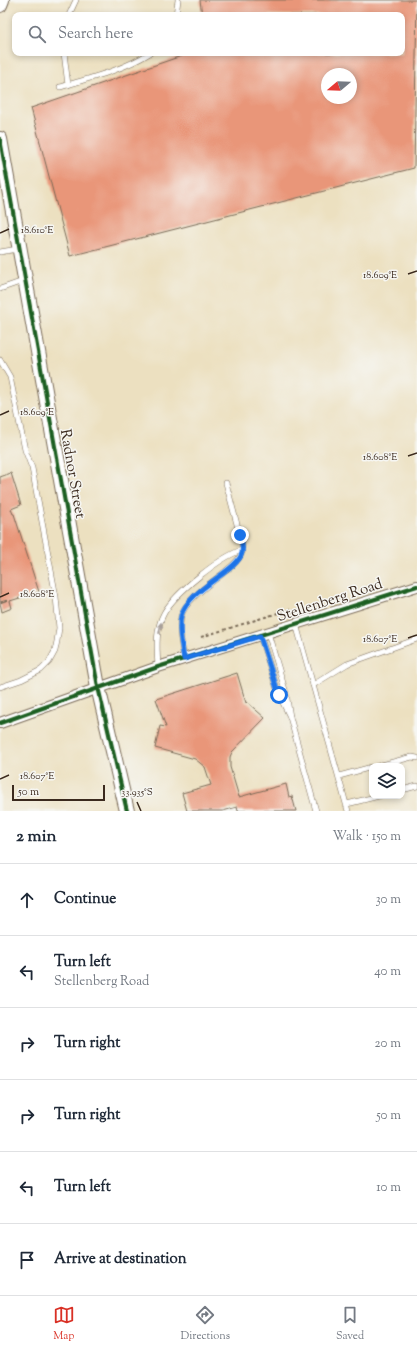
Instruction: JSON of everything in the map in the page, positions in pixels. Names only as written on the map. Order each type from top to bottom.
[{"type":"street","points":[[0,5],[2,0]]},
{"type":"street","name":"Radnor Street","points":[[0,139],[18,249],[98,687],[127,811]]},
{"type":"street","name":"Stellenberg Road","points":[[0,723],[158,667],[417,586]]},
{"type":"lane","points":[[70,12],[76,0]]},
{"type":"lane","points":[[176,12],[178,0]]},
{"type":"lane","points":[[64,56],[68,85]]},
{"type":"lane","points":[[60,87],[102,75],[145,56]]},
{"type":"lane","points":[[0,252],[18,249]]},
{"type":"lane","points":[[0,289],[24,280]]},
{"type":"lane","points":[[0,360],[10,377],[25,450],[32,468],[56,598],[59,628],[55,651],[49,662],[32,676],[0,687]]},
{"type":"lane","points":[[184,659],[180,622],[186,605],[194,596],[231,566],[240,556],[242,550],[242,543],[226,483]]},
{"type":"lane","points":[[158,667],[157,645],[160,625],[164,613],[177,597],[202,575],[225,558],[242,550]]},
{"type":"lane","points":[[296,624],[348,811]]},
{"type":"lane","points":[[264,634],[279,695],[290,717]]},
{"type":"lane","points":[[264,634],[286,693],[290,717],[316,811]]},
{"type":"lane","points":[[313,685],[347,664],[417,639]]},
{"type":"lane","points":[[389,763],[412,757],[417,758]]},
{"type":"lane","points":[[339,776],[369,768]]},
{"type":"lane","points":[[405,789],[417,786]]},
{"type":"lane","points":[[346,804],[369,798]]},
{"type":"building","points":[[200,0],[417,0],[414,168],[70,256],[31,108],[181,56],[405,56],[405,12],[202,12]]},
{"type":"building","points":[[11,473],[21,505],[11,509],[14,514],[39,592],[10,601],[12,608],[2,612],[0,603],[8,600],[0,602],[0,477]]},
{"type":"building","points":[[237,673],[246,703],[247,702],[265,718],[232,752],[230,757],[230,767],[239,797],[286,784],[289,797],[292,796],[296,811],[238,811],[237,807],[223,811],[187,811],[182,793],[211,785],[205,767],[195,759],[155,748],[160,726],[166,727],[156,699]]},
{"type":"cycle path","points":[[0,139],[98,687],[127,811]]},
{"type":"cycle path","points":[[0,723],[158,667],[417,586]]},
{"type":"route","points":[[240,535],[242,553],[240,556],[231,566],[194,596],[186,605],[180,622],[180,639],[184,659],[260,636],[279,695]]}]
